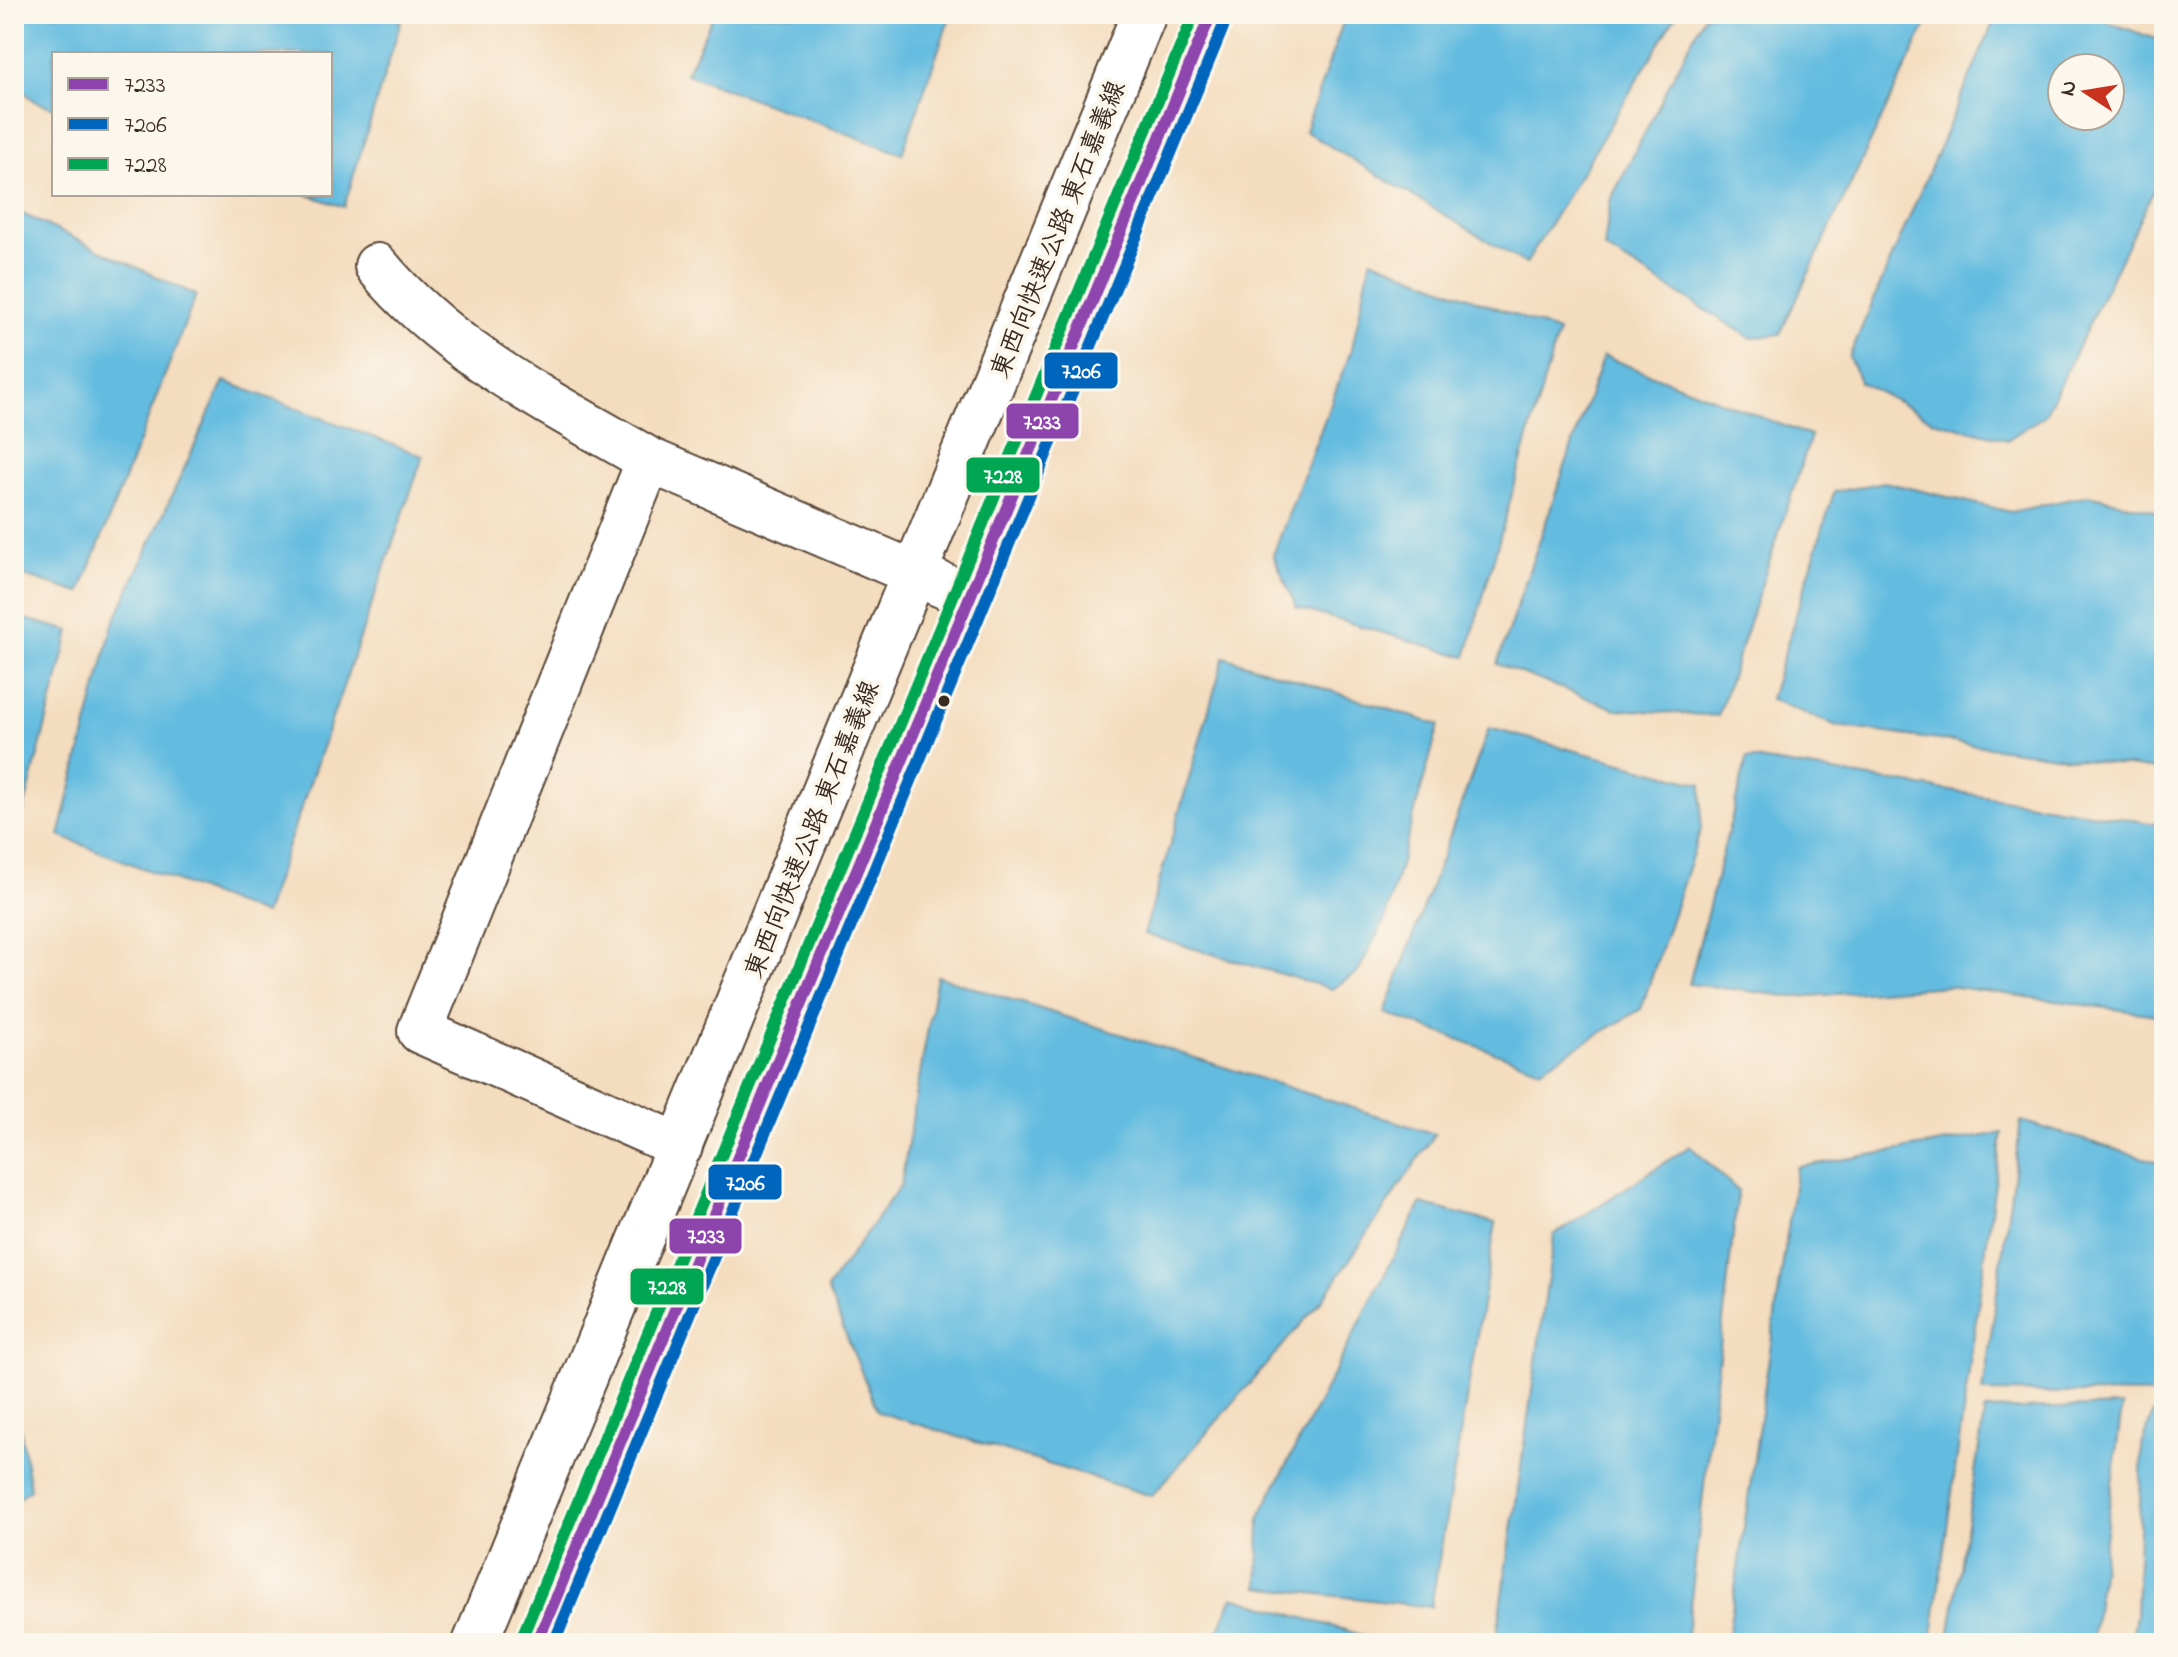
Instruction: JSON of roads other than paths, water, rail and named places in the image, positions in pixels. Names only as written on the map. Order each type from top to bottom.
[{"type":"main road","name":"東西向快速公路 東石嘉義線","points":[[475,1643],[1144,14]]},
{"type":"main road","points":[[537,1643],[1211,14]]},
{"type":"main road","points":[[377,266],[410,305],[483,363],[649,460],[970,597]]},
{"type":"main road","points":[[649,460],[420,1031],[680,1146]]},
{"type":"water","points":[[16,14],[384,14],[401,21],[344,207],[311,196],[332,196],[332,52],[52,52],[52,107],[34,101],[14,82]]},
{"type":"water","points":[[714,14],[951,14],[902,154],[686,74]]},
{"type":"water","points":[[1346,14],[1677,14],[1526,264],[1305,131]]},
{"type":"water","points":[[1705,14],[1931,14],[1780,334],[1751,338],[1604,248],[1610,201]]},
{"type":"water","points":[[1997,14],[2086,14],[2164,42],[2164,169],[2045,415],[2007,440],[1934,421],[1860,382],[1849,357]]},
{"type":"water","points":[[14,210],[196,295],[80,593],[14,573]]},
{"type":"water","points":[[1371,259],[1558,332],[1466,657],[1297,608],[1273,555],[1352,348]]},
{"type":"water","points":[[1603,356],[1811,436],[1718,716],[1616,709],[1497,664]]},
{"type":"water","points":[[224,381],[423,456],[264,915],[59,836],[112,627]]},
{"type":"water","points":[[1884,482],[2011,512],[2089,495],[2164,513],[2164,771],[1837,726],[1770,699],[1834,492]]},
{"type":"water","points":[[14,616],[70,631],[14,848]]},
{"type":"water","points":[[1224,657],[1439,725],[1385,919],[1358,972],[1332,989],[1144,934]]},
{"type":"water","points":[[1489,728],[1702,784],[1701,829],[1641,1009],[1540,1069],[1385,1013]]},
{"type":"water","points":[[1747,758],[2164,825],[2164,1016],[1948,986],[1795,997],[1689,984]]},
{"type":"water","points":[[937,976],[1435,1134],[1323,1299],[1152,1496],[878,1412],[827,1289],[901,1184]]},
{"type":"water","points":[[2021,1121],[2164,1164],[2164,1394],[1983,1392]]},
{"type":"water","points":[[2002,1133],[1931,1643],[1727,1643],[1797,1167]]},
{"type":"water","points":[[1690,1146],[1738,1191],[1686,1643],[1496,1643],[1554,1235]]},
{"type":"water","points":[[1421,1204],[1496,1223],[1431,1607],[1258,1587],[1260,1516]]},
{"type":"water","points":[[14,1387],[30,1489],[14,1503]]},
{"type":"water","points":[[2122,1406],[2092,1643],[1948,1643],[1985,1410]]},
{"type":"water","points":[[2153,1413],[2164,1413],[2164,1643],[2131,1643],[2136,1615],[2142,1446]]},
{"type":"water","points":[[1233,1597],[1389,1643],[1213,1643]]}]
